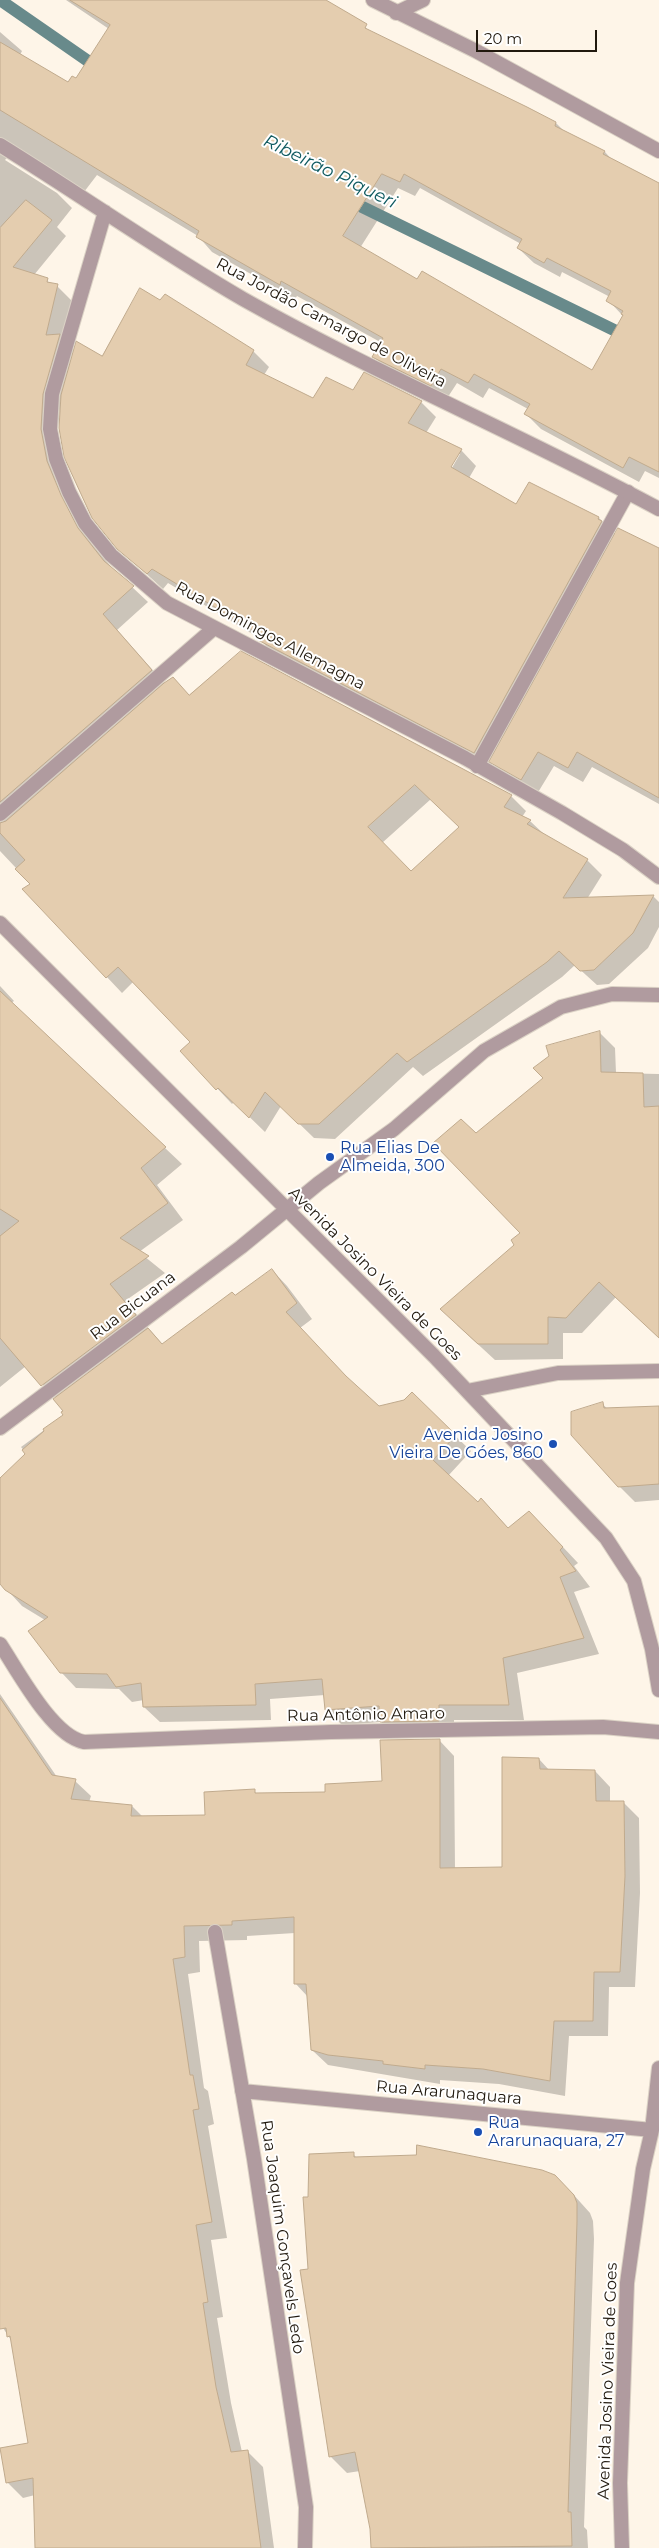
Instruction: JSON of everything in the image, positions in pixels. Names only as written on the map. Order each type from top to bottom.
[{"type":"street","points":[[373,0],[476,51],[659,151]]},
{"type":"street","points":[[396,13],[423,0]]},
{"type":"street","name":"Rua Jordão Camargo de Oliveira","points":[[0,144],[243,299],[417,391],[628,492],[659,509]]},
{"type":"street","name":"Rua Domingos Allemagna","points":[[105,212],[52,394],[50,429],[56,459],[84,523],[111,555],[167,603],[478,766],[600,836],[659,877]]},
{"type":"street","points":[[478,766],[628,492]]},
{"type":"street","points":[[0,814],[213,628]]},
{"type":"street","name":"Avenida Josino Vieira de Goes","points":[[0,923],[467,1391],[606,1538],[634,1581],[652,1649],[659,1690]]},
{"type":"street","name":"Rua Bicuana","points":[[0,1428],[241,1247],[286,1209],[394,1129],[484,1051],[561,1007],[612,994],[659,995]]},
{"type":"street","points":[[467,1391],[558,1373],[659,1371]]},
{"type":"street","name":"Rua Antônio Amaro","points":[[0,1644],[48,1715],[64,1733],[74,1740],[84,1742],[331,1732],[603,1727],[659,1732]]},
{"type":"street","name":"Rua Joaquim Gonçavels Ledo","points":[[215,1932],[242,2091],[306,2507],[306,2548]]},
{"type":"street","name":"Avenida Josino Vieira de Goes","points":[[622,2548],[620,2483],[627,2284],[643,2169],[652,2130],[659,2068]]},
{"type":"street","name":"Rua Ararunaquara","points":[[242,2091],[652,2130]]},
{"type":"building","points":[[70,0],[326,0],[367,24],[365,28],[556,122],[555,126],[605,151],[603,154],[659,183],[659,472],[629,457],[623,468],[524,414],[530,404],[474,374],[468,383],[441,369],[431,386],[372,357],[383,338],[281,281],[280,285],[196,237],[199,231],[0,110],[0,42],[68,82],[72,76],[76,78],[110,25]],"holes":[[[382,174],[400,182],[404,174],[522,239],[517,248],[544,263],[547,258],[611,291],[606,301],[623,311],[621,314],[623,315],[592,370],[422,271],[417,279],[343,236]]]},
{"type":"building","points":[[26,200],[52,220],[13,267],[48,278],[47,282],[58,284],[46,335],[60,334],[43,394],[41,429],[47,461],[61,495],[78,528],[104,561],[134,586],[103,614],[152,670],[0,802],[0,228]]},
{"type":"building","points":[[140,288],[160,300],[165,294],[254,350],[246,365],[313,398],[326,377],[353,390],[364,372],[422,401],[408,423],[462,449],[451,467],[516,504],[529,482],[599,517],[598,519],[602,521],[474,753],[256,639],[261,635],[152,569],[147,574],[117,549],[92,518],[64,457],[59,428],[61,395],[76,341],[102,356]]},
{"type":"building","points":[[618,528],[659,548],[659,798],[577,752],[568,768],[538,752],[521,780],[489,762]]},
{"type":"building","points":[[241,651],[512,795],[504,807],[531,820],[527,824],[588,859],[563,898],[654,895],[633,933],[594,970],[580,971],[559,951],[547,962],[407,1062],[397,1053],[319,1124],[298,1124],[265,1092],[249,1118],[218,1088],[216,1090],[180,1051],[190,1042],[118,967],[106,978],[22,889],[30,884],[15,869],[25,860],[0,833],[0,823],[6,821],[164,683],[173,677],[189,695]],"holes":[[[415,785],[459,827],[411,871],[368,827]]]},
{"type":"building","points":[[0,991],[166,1147],[141,1168],[168,1203],[120,1238],[149,1256],[110,1284],[136,1315],[41,1386],[0,1338],[0,1236],[19,1221],[0,1209]]},
{"type":"building","points":[[600,1031],[601,1072],[643,1073],[644,1107],[659,1106],[659,1338],[599,1282],[566,1318],[548,1317],[548,1344],[478,1344],[440,1309],[514,1245],[511,1240],[520,1233],[433,1143],[461,1119],[476,1133],[543,1078],[533,1068],[549,1056],[546,1046]]},
{"type":"building","points":[[272,1269],[297,1303],[286,1312],[346,1376],[379,1406],[404,1400],[412,1392],[456,1435],[433,1460],[478,1502],[481,1498],[508,1528],[529,1511],[563,1547],[560,1550],[576,1571],[560,1577],[584,1638],[503,1658],[509,1705],[439,1705],[439,1721],[380,1722],[379,1706],[325,1710],[322,1679],[255,1684],[256,1705],[143,1707],[141,1683],[116,1687],[107,1674],[60,1673],[28,1631],[48,1617],[5,1590],[0,1584],[0,1478],[25,1454],[22,1450],[44,1431],[43,1429],[63,1415],[61,1412],[63,1411],[53,1399],[148,1328],[162,1344],[232,1292],[235,1295]]},
{"type":"building","points":[[603,1402],[604,1408],[659,1406],[659,1484],[618,1487],[571,1435],[571,1412]]},
{"type":"building","points":[[0,1698],[52,1775],[76,1779],[71,1799],[132,1805],[131,1816],[205,1815],[204,1792],[255,1789],[255,1793],[325,1792],[325,1784],[382,1781],[380,1740],[440,1739],[440,1868],[502,1867],[502,1757],[539,1758],[540,1769],[595,1770],[596,1801],[624,1801],[625,1876],[620,1972],[594,1972],[593,2021],[554,2021],[550,2081],[483,2069],[425,2065],[425,2069],[383,2064],[383,2061],[328,2055],[311,2050],[306,1984],[294,1984],[294,1917],[232,1921],[232,1925],[184,1926],[185,1957],[173,1959],[190,2075],[193,2075],[199,2109],[193,2110],[212,2222],[196,2225],[208,2302],[203,2303],[216,2387],[231,2452],[248,2450],[261,2548],[35,2548],[33,2478],[6,2483],[0,2448],[28,2443],[10,2336],[7,2337],[6,2328],[0,2329]]},
{"type":"building","points":[[417,2145],[542,2170],[555,2175],[574,2195],[577,2203],[577,2222],[568,2512],[571,2512],[572,2546],[371,2548],[370,2529],[355,2452],[329,2457],[300,2270],[308,2269],[303,2197],[308,2197],[309,2154],[354,2152],[354,2157],[416,2155]]},
{"type":"waterway","name":"Ribeirão Piqueri","points":[[0,0],[101,70]]},
{"type":"waterway","name":"Ribeirão Piqueri","points":[[346,199],[659,352]]},
{"type":"place","name":"Rua Elias De Almeida, 300","points":[[330,1157]]},
{"type":"place","name":"Avenida Josino Vieira De Góes, 860","points":[[553,1444]]},
{"type":"place","name":"Rua Ararunaquara, 27","points":[[478,2132]]}]
